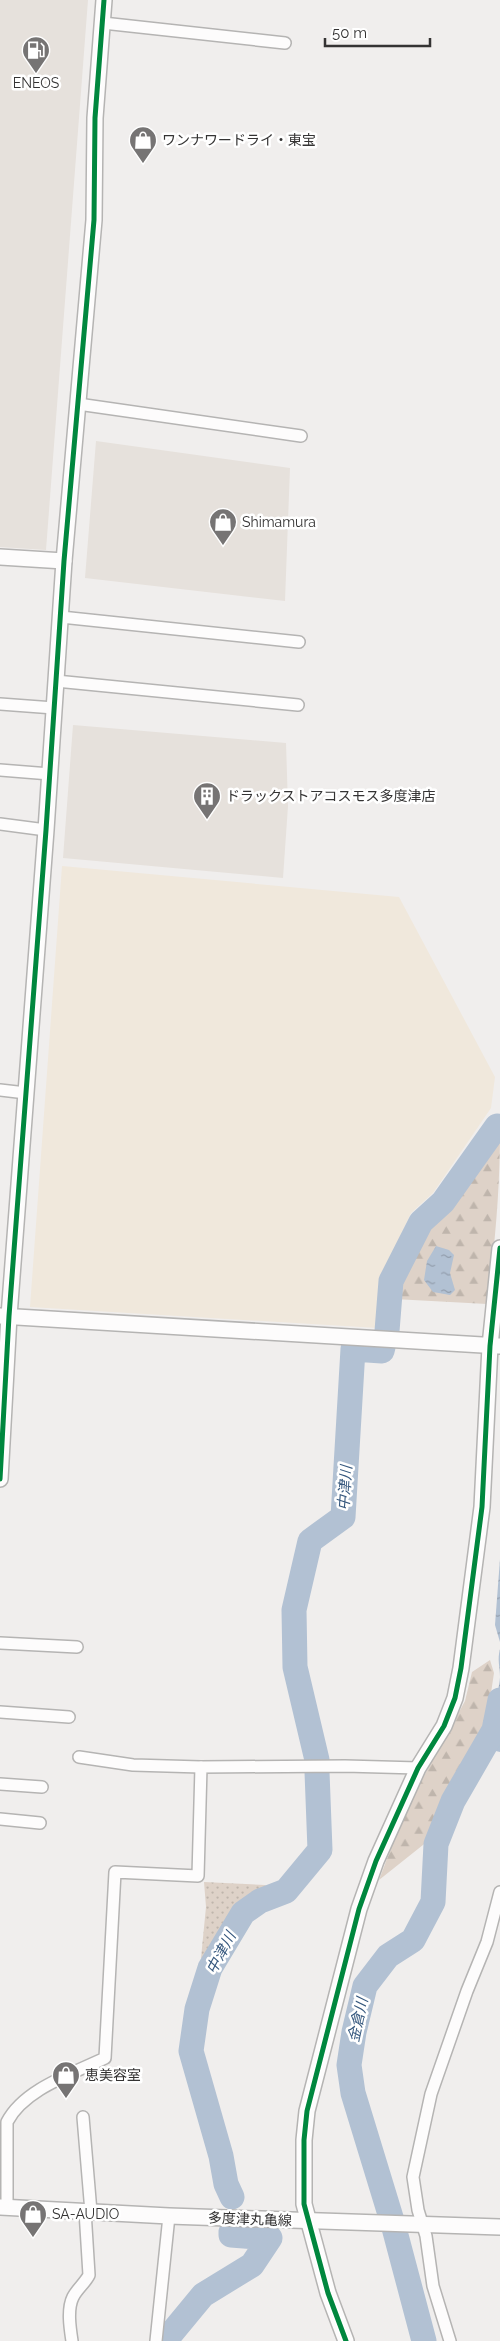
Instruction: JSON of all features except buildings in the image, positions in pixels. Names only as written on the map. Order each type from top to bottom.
[{"type":"street","points":[[0,1479],[4,1316],[26,1093],[64,561],[94,220],[95,126],[104,0]]},
{"type":"street","points":[[103,23],[285,43]]},
{"type":"street","points":[[78,404],[301,436]]},
{"type":"street","points":[[0,557],[64,561]]},
{"type":"street","points":[[61,616],[298,642]]},
{"type":"street","points":[[56,681],[298,705]]},
{"type":"street","points":[[0,704],[54,708]]},
{"type":"street","points":[[0,770],[50,774]]},
{"type":"street","points":[[0,824],[46,830]]},
{"type":"street","points":[[0,1090],[26,1093]]},
{"type":"street","points":[[346,2341],[328,2293],[304,2204],[304,2140],[314,2079],[359,1909],[376,1861],[418,1768],[444,1726],[455,1698],[461,1668],[482,1507],[497,1346],[500,1248]]},
{"type":"street","points":[[4,1316],[497,1346]]},
{"type":"street","points":[[0,1643],[77,1646]]},
{"type":"street","points":[[0,1712],[69,1717]]},
{"type":"street","points":[[79,1757],[133,1765],[418,1768]]},
{"type":"street","points":[[3,2207],[4,2121],[28,2096],[105,2058],[115,1872],[198,1876],[201,1767]]},
{"type":"street","points":[[0,1784],[42,1787]]},
{"type":"street","points":[[0,1819],[40,1823]]},
{"type":"street","points":[[450,2341],[433,2286],[423,2224],[418,2210],[412,2177],[432,2094],[467,1991],[487,1942],[500,1892]]},
{"type":"street","points":[[72,2341],[70,2321],[72,2298],[89,2275],[83,2117]]},
{"type":"street","name":"多度津丸亀線","points":[[3,2207],[169,2216],[500,2227]]},
{"type":"street","points":[[156,2341],[169,2216]]},
{"type":"shaded area","points":[[0,0],[88,0],[46,550],[0,547]]},
{"type":"shaded area","points":[[96,441],[290,468],[285,601],[85,578]]},
{"type":"shaded area","points":[[73,725],[286,743],[288,806],[283,878],[63,858]]},
{"type":"shaded area","points":[[62,866],[399,897],[495,1077],[491,1108],[433,1193],[411,1213],[380,1279],[378,1328],[30,1307]]},
{"type":"green space","points":[[500,1130],[496,1217],[487,1304],[394,1299],[400,1276],[414,1243],[431,1220],[446,1205],[496,1132]]},
{"type":"green space","points":[[490,1660],[494,1673],[486,1726],[428,1841],[379,1880],[396,1835],[419,1785],[465,1701],[472,1672]]},
{"type":"green space","points":[[204,1882],[265,1885],[275,1891],[255,1899],[239,1913],[208,1963],[201,1958],[206,1907]]},
{"type":"water","points":[[436,1246],[449,1250],[454,1255],[450,1273],[455,1290],[450,1295],[433,1292],[424,1280],[427,1261]]},
{"type":"water","points":[[500,1559],[500,1642],[495,1625]]},
{"type":"water","points":[[500,1649],[500,1677],[499,1653]]},
{"type":"water","points":[[500,1677],[500,1752],[479,1747],[495,1702]]},
{"type":"waterway","name":"中津川","points":[[387,1331],[391,1281],[421,1222],[443,1202],[497,1126]]},
{"type":"waterway","name":"中津川","points":[[317,1760],[295,1667],[294,1610],[310,1541],[343,1517],[353,1349],[382,1351],[383,1347]]},
{"type":"waterway","name":"金倉川","points":[[424,2341],[393,2224],[353,2093],[349,2065],[354,2032],[365,1986],[388,1956],[413,1940],[433,1902],[436,1844],[453,1801],[494,1730],[500,1700]]},
{"type":"waterway","name":"中津川","points":[[232,2197],[226,2184],[221,2156],[191,2051],[197,2009],[210,1968],[243,1913],[260,1901],[286,1891],[320,1850],[317,1772]]},
{"type":"waterway","name":"中津川","points":[[165,2341],[203,2295],[252,2265],[270,2238],[231,2235],[231,2232]]},
{"type":"cycle path","points":[[0,1479],[9,1316],[46,830],[64,561],[94,220],[95,118],[104,0]]},
{"type":"cycle path","points":[[346,2341],[328,2293],[304,2204],[304,2140],[307,2111],[359,1909],[376,1861],[418,1768],[444,1726],[455,1698],[461,1668],[482,1507],[490,1346],[500,1248]]},
{"type":"place","name":"ENEOS","points":[[36,74]]},
{"type":"place","name":"ワンナワードライ・東宝","points":[[143,164]]},
{"type":"place","name":"Shimamura","points":[[223,546]]},
{"type":"place","name":"ドラックストアコスモス多度津店","points":[[207,820]]},
{"type":"place","name":"恵美容室","points":[[66,2099]]},
{"type":"place","name":"SA-AUDIO","points":[[33,2238]]}]
